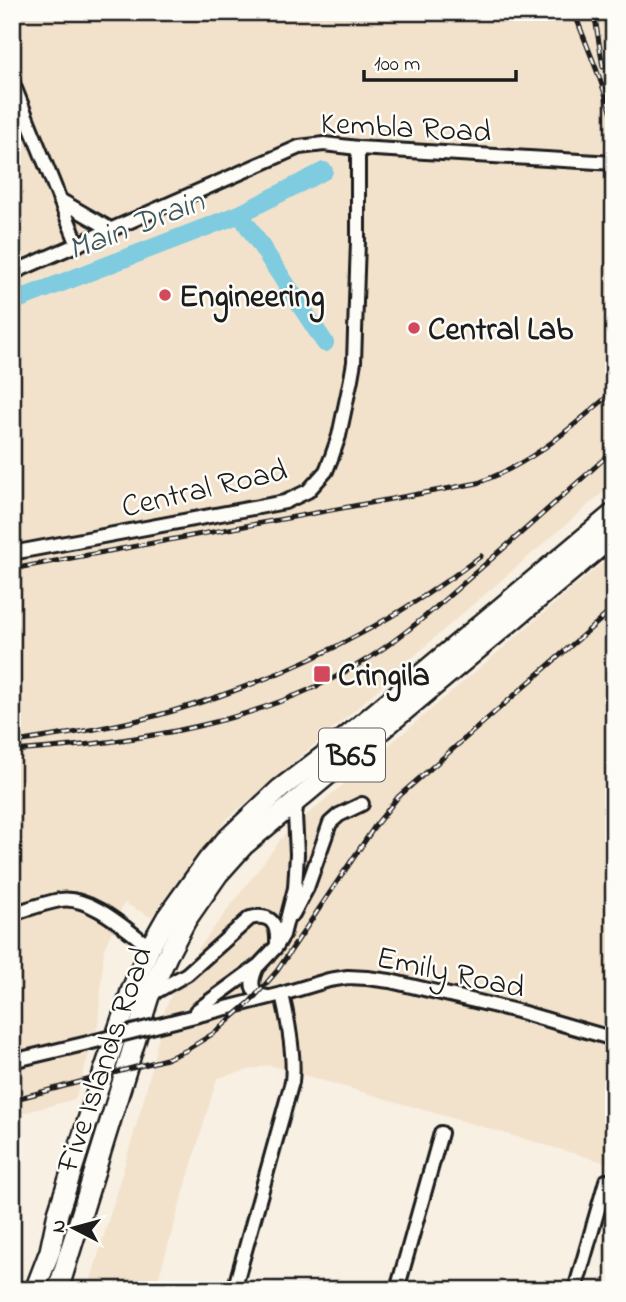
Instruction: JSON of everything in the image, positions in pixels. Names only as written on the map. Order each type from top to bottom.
[{"type":"main road","name":"Five Islands Road","points":[[36,1290],[97,1089],[132,989],[150,947],[190,883],[234,832],[280,789],[326,754],[614,513]]},
{"type":"main road","name":"Five Islands Road","points":[[58,1290],[149,996],[186,920],[212,882],[244,845],[614,535]]},
{"type":"main road","name":"B65","points":[[27,1290],[58,1213]]},
{"type":"street","points":[[12,81],[78,245]]},
{"type":"street","name":"Kembla Road","points":[[12,274],[299,147],[324,144],[614,163]]},
{"type":"street","name":"Central Road","points":[[12,553],[285,502],[308,491],[317,482],[326,471],[332,456],[344,416],[354,362],[358,148]]},
{"type":"street","points":[[60,200],[112,230]]},
{"type":"street","points":[[284,935],[295,888],[295,815],[298,799]]},
{"type":"street","points":[[236,1006],[244,984],[284,935],[307,888],[332,820],[362,804]]},
{"type":"street","points":[[290,903],[314,869]]},
{"type":"street","points":[[12,914],[62,899],[76,900],[94,906],[150,947]]},
{"type":"street","points":[[149,996],[187,974],[250,918],[262,916],[272,922],[277,932],[276,947]]},
{"type":"street","points":[[257,967],[252,981],[253,989],[258,995],[268,998]]},
{"type":"street","points":[[187,1017],[257,967]]},
{"type":"street","name":"Emily Road","points":[[12,1062],[339,978],[380,979],[516,1011],[614,1039]]},
{"type":"street","points":[[233,1290],[292,1082],[288,1023],[282,994]]},
{"type":"street","points":[[397,1290],[441,1133]]},
{"type":"street","points":[[575,1290],[606,1181]]},
{"type":"shaded area","points":[[12,12],[614,12],[614,483],[228,818],[151,917],[124,903],[104,949],[98,1025],[75,1099],[12,1116]]},
{"type":"shaded area","points":[[614,553],[614,1165],[269,1065],[217,1078],[155,1290],[88,1290],[145,1095],[165,1009],[183,969],[287,831]]},
{"type":"waterway","name":"Main Drain","points":[[12,302],[240,214],[324,171]]},
{"type":"waterway","name":"Main Drain","points":[[240,214],[325,343]]},
{"type":"railway","points":[[574,12],[614,119]]},
{"type":"railway","points":[[594,12],[603,67]]},
{"type":"railway","points":[[12,569],[478,483],[534,455],[614,391]]},
{"type":"railway","points":[[12,751],[105,742],[198,726],[244,714],[331,679],[386,647],[438,606],[614,450]]},
{"type":"railway","points":[[16,742],[154,716],[255,683],[372,627],[410,605],[481,556]]},
{"type":"railway","points":[[12,1100],[166,1059],[214,1033],[250,1002],[277,971],[375,826],[398,797],[614,608]]},
{"type":"place","name":"Engineering","points":[[165,295]]},
{"type":"place","name":"Central Lab","points":[[414,328]]},
{"type":"place","name":"Cringila","points":[[322,674]]}]
